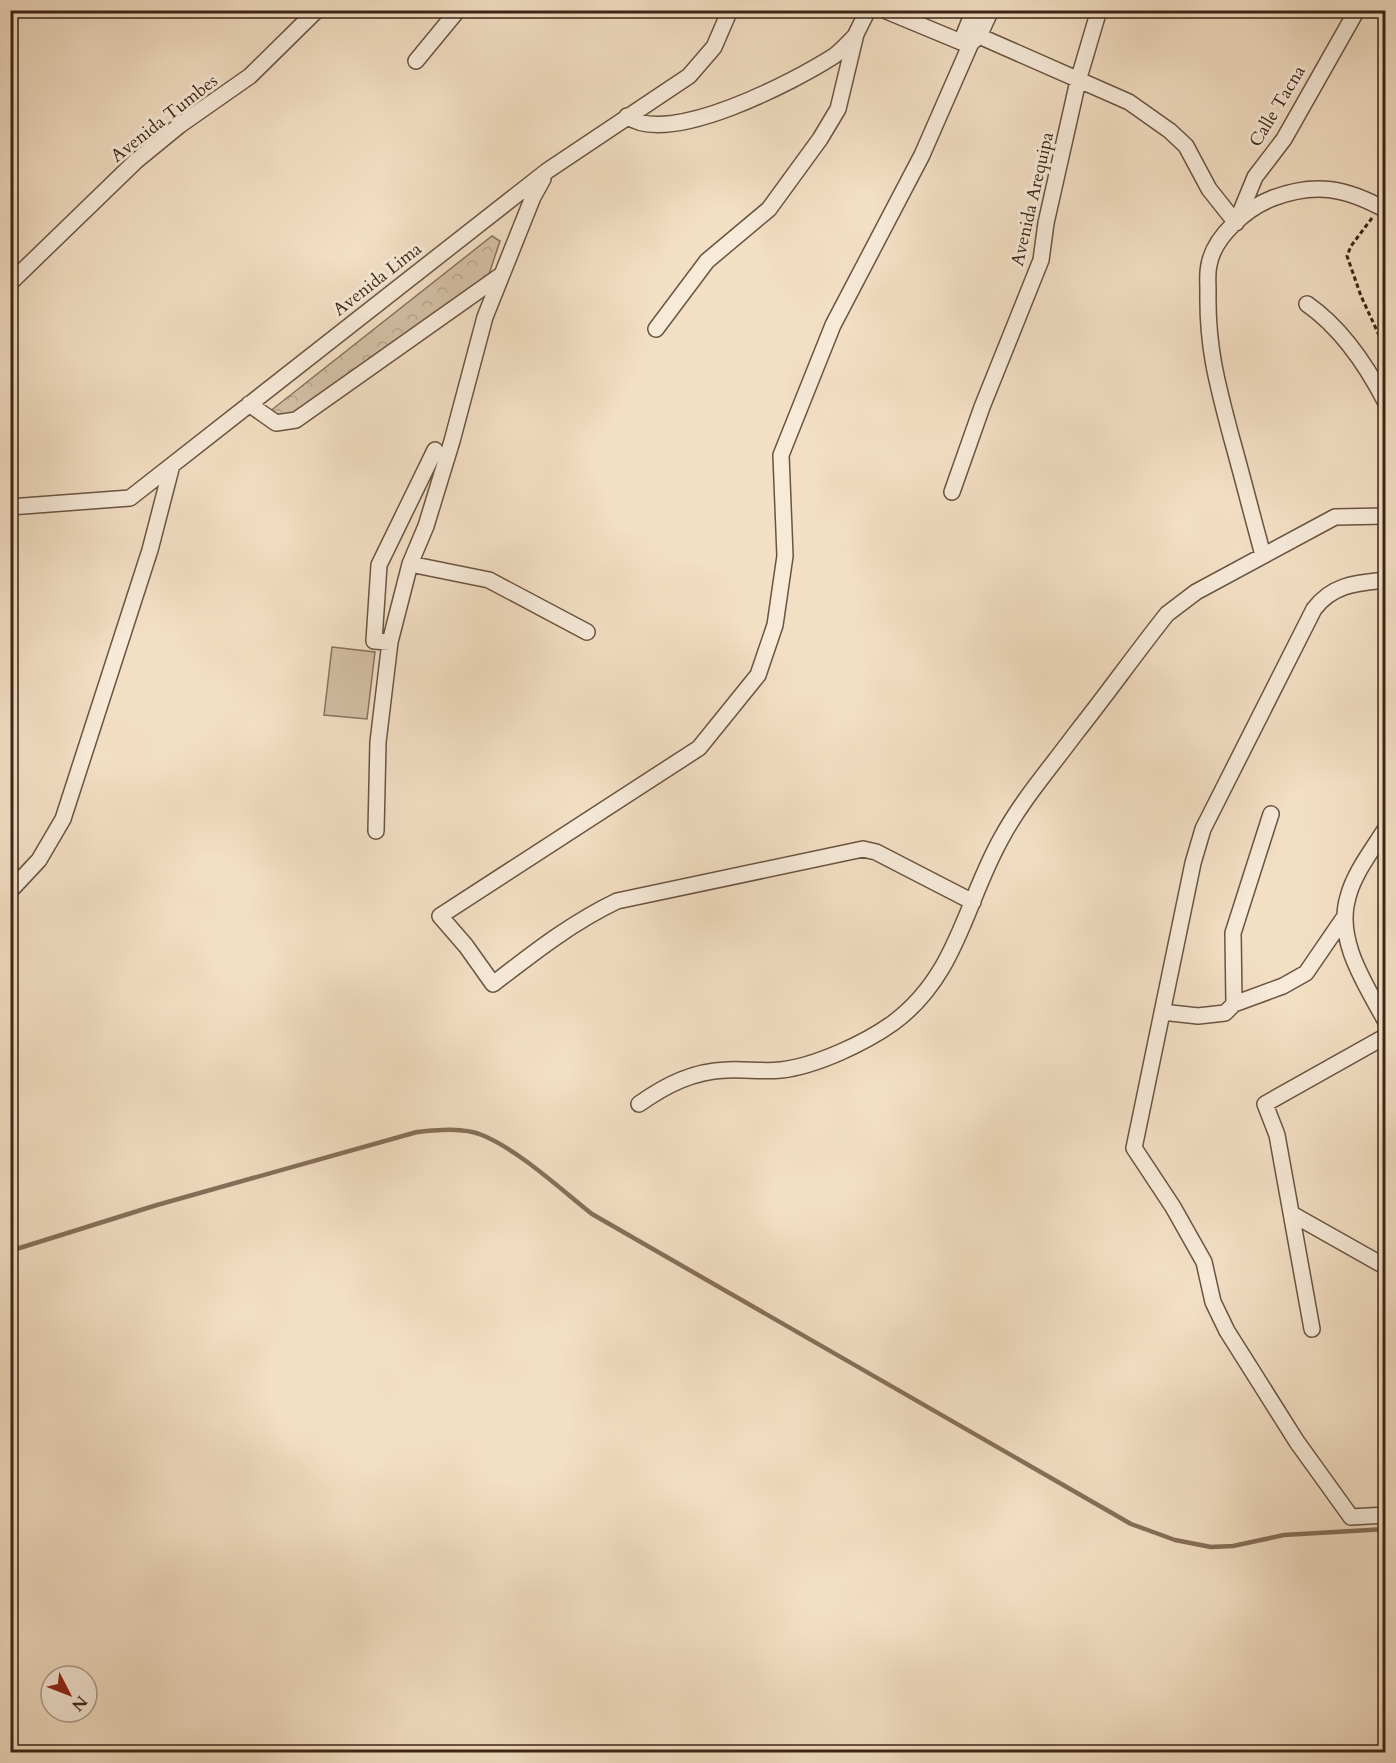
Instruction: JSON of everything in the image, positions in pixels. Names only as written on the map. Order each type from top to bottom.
[{"type":"street","name":"Avenida Tumbes","points":[[10,283],[136,161],[180,125],[250,76],[316,10]]},
{"type":"street","points":[[416,61],[458,10]]},
{"type":"street","name":"Avenida Lima","points":[[10,507],[130,498],[548,171],[689,76],[714,47],[730,10]]},
{"type":"street","points":[[656,329],[708,261],[769,208],[820,139],[838,109],[856,34],[868,10]]},
{"type":"street","points":[[884,10],[970,40],[1129,102],[1170,131],[1186,146],[1209,189],[1236,223]]},
{"type":"street","points":[[970,40],[974,10]]},
{"type":"street","points":[[973,902],[876,852],[863,849],[617,901],[593,912],[552,938],[492,984],[466,946],[440,916],[699,748],[758,675],[775,625],[785,556],[781,455],[833,325],[922,155],[970,40],[991,10]]},
{"type":"street","name":"Avenida Arequipa","points":[[952,492],[982,407],[1041,261],[1078,81],[1099,10]]},
{"type":"street","name":"Calle Tacna","points":[[1236,223],[1255,177],[1284,139],[1357,10]]},
{"type":"street","points":[[627,116],[637,124],[672,123],[707,118],[743,103],[836,55],[856,34]]},
{"type":"street","points":[[376,831],[378,742],[390,642],[410,564],[426,526],[485,317],[533,197],[548,171]]},
{"type":"street","points":[[1263,555],[1210,357],[1207,317],[1209,264],[1220,240],[1258,204],[1309,188],[1330,188],[1364,199],[1383,209]]},
{"type":"street","points":[[249,404],[276,423],[296,420],[501,275]]},
{"type":"street","points":[[1307,304],[1324,316],[1374,380],[1386,403]]},
{"type":"street","points":[[390,642],[374,641],[379,566],[435,450]]},
{"type":"street","points":[[10,891],[39,860],[63,819],[150,550],[172,465]]},
{"type":"street","points":[[639,1104],[667,1084],[693,1076],[726,1070],[783,1070],[843,1051],[867,1040],[899,1018],[930,988],[953,952],[1001,838],[1016,814],[1161,622],[1196,592],[1335,517],[1386,516]]},
{"type":"street","points":[[410,564],[489,580],[587,632]]},
{"type":"street","points":[[1386,580],[1354,583],[1335,590],[1320,602],[1310,617],[1203,829],[1193,863],[1134,1148],[1173,1207],[1204,1262],[1213,1302],[1227,1331],[1297,1442],[1351,1517],[1386,1515]]},
{"type":"street","points":[[1234,1004],[1233,933],[1270,814]]},
{"type":"street","points":[[1162,1012],[1198,1016],[1225,1013],[1234,1004],[1282,986],[1306,973],[1343,919],[1348,895],[1386,828]]},
{"type":"street","points":[[1343,919],[1358,970],[1386,1022]]},
{"type":"street","points":[[1312,1329],[1277,1135],[1265,1104],[1386,1035]]},
{"type":"street","points":[[1292,1214],[1386,1267]]},
{"type":"path","points":[[1374,380],[1383,369],[1384,346],[1361,296],[1347,256],[1350,246],[1383,209]]},
{"type":"green space","points":[[492,236],[500,241],[488,277],[297,415],[274,418],[269,412]]},
{"type":"green space","points":[[332,647],[375,652],[367,719],[324,715]]},
{"type":"waterway","points":[[10,1251],[157,1205],[417,1132],[450,1130],[474,1132],[511,1150],[592,1214],[1131,1524],[1175,1540],[1211,1547],[1233,1546],[1284,1535],[1386,1529]]}]
